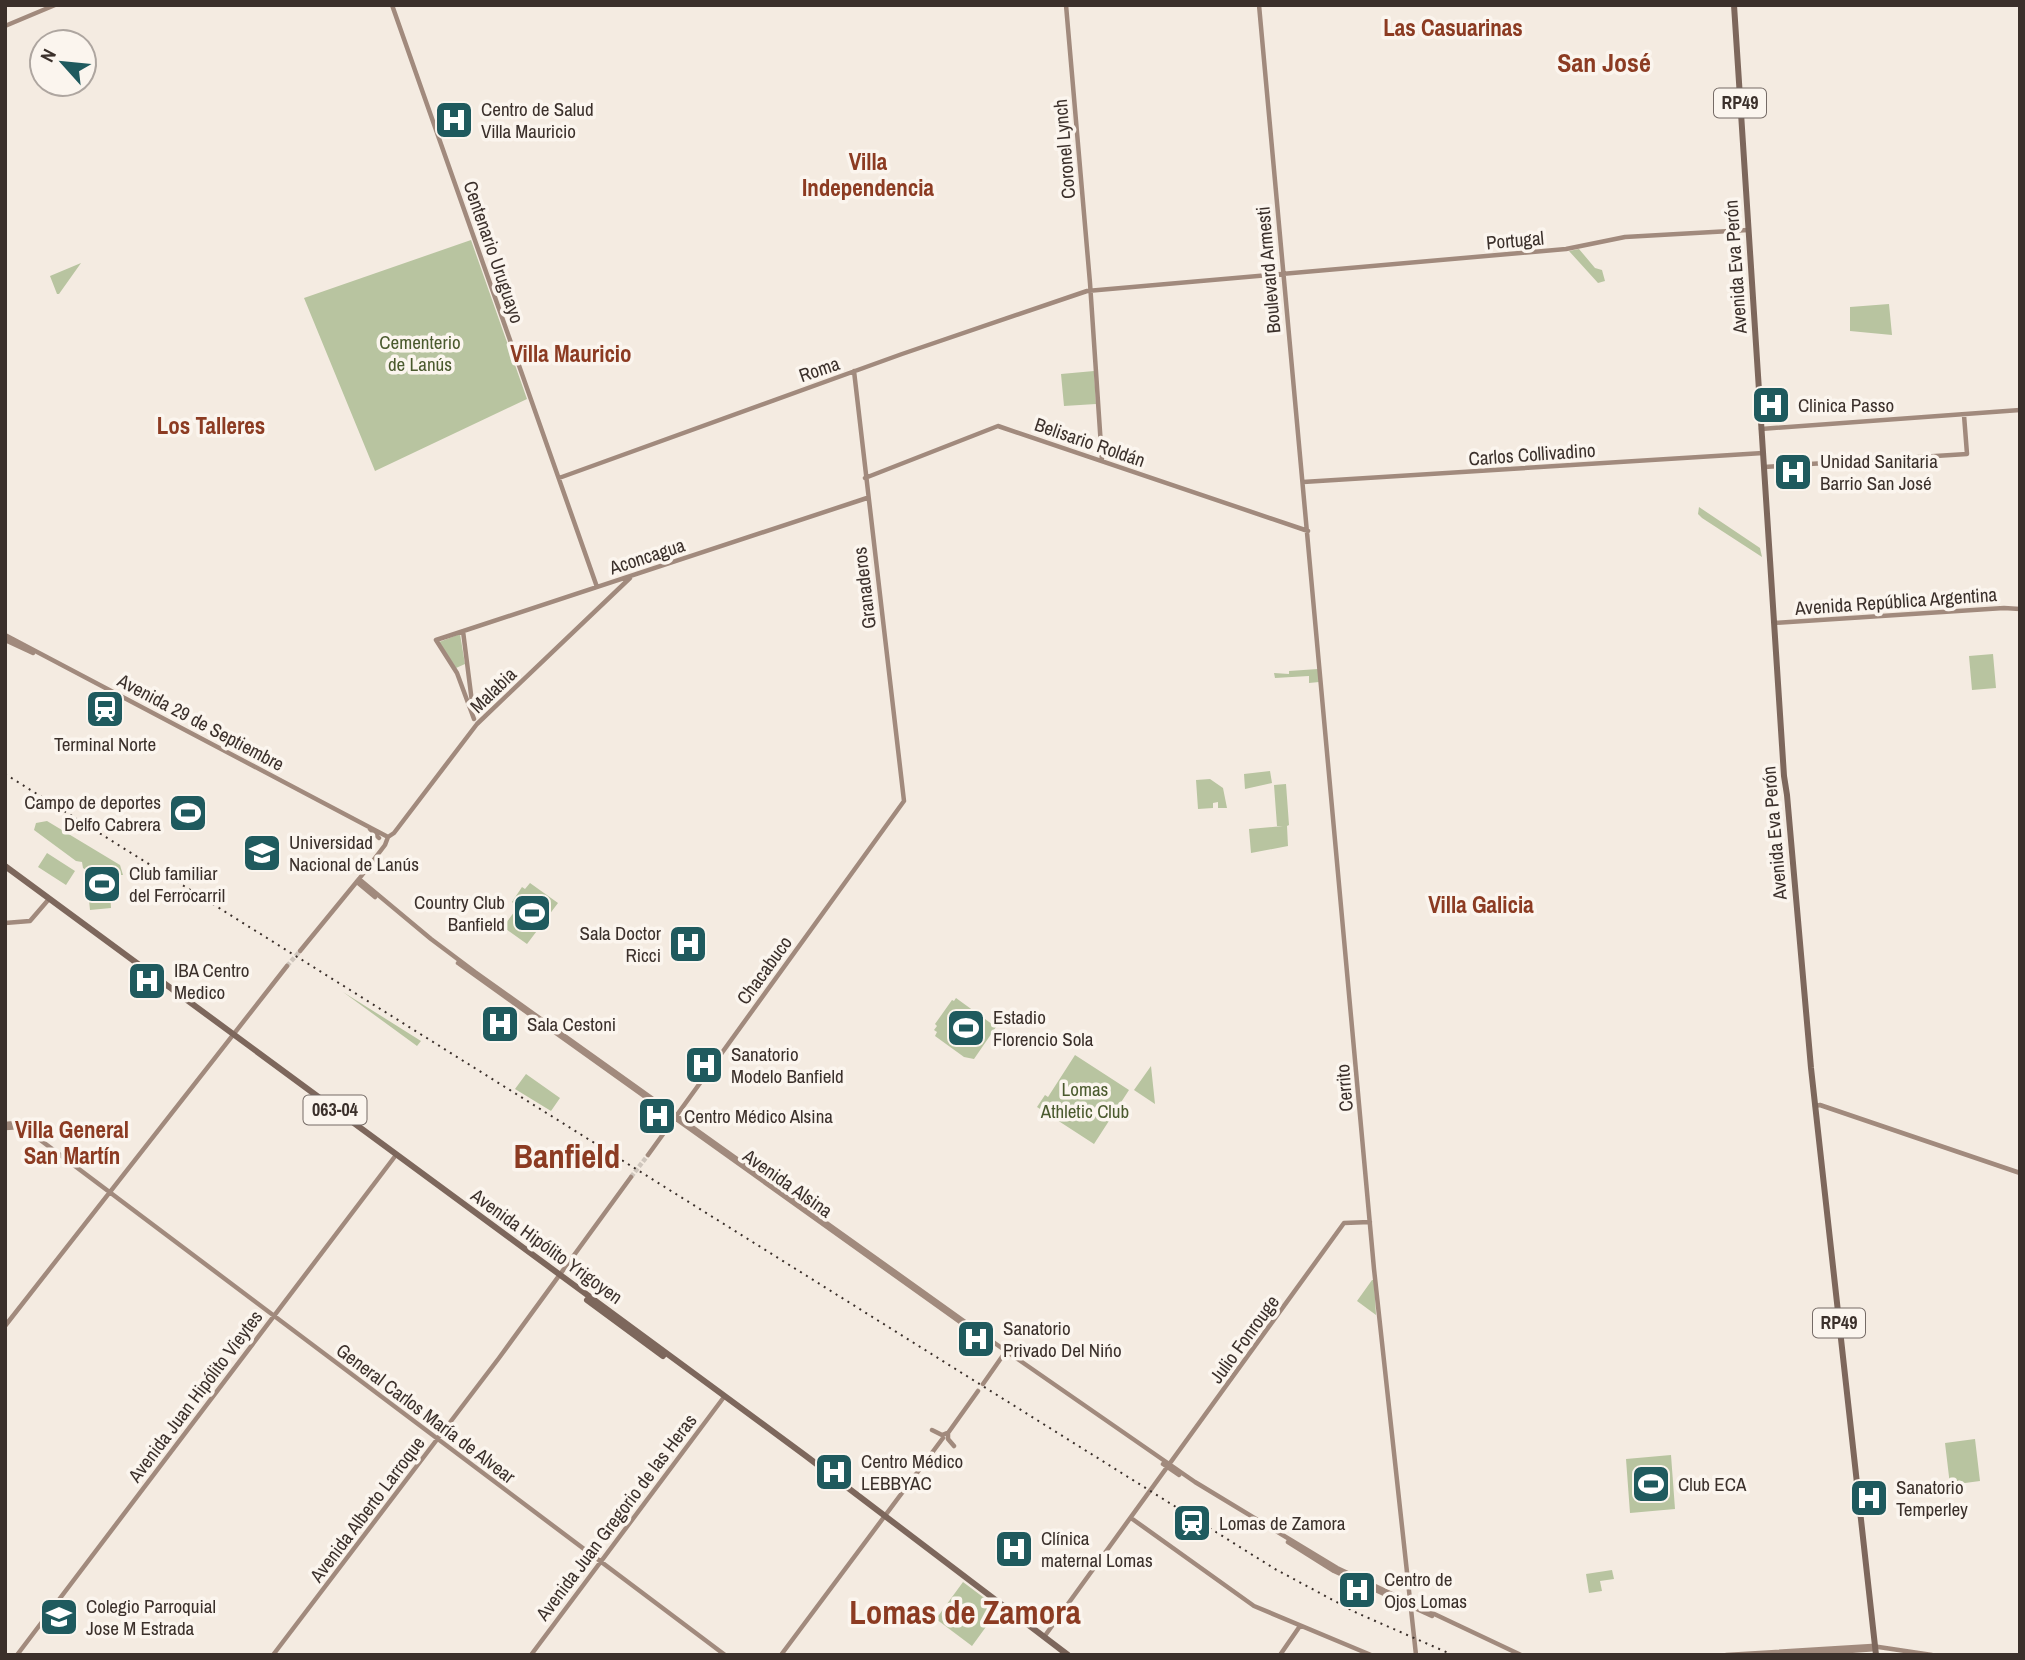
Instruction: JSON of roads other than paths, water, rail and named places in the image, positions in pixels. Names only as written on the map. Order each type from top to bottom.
[{"type":"main road","name":"Avenida Eva Perón","points":[[1734,5],[1784,776],[1815,1106],[1876,1650]]},
{"type":"main road","name":"Avenida Hipólito Yrigoyen","points":[[5,868],[884,1517],[1066,1655]]},
{"type":"street","points":[[5,26],[55,5]]},
{"type":"street","name":"Centenario Uruguayo","points":[[392,5],[597,587]]},
{"type":"street","name":"Coronel Lynch","points":[[1066,5],[1091,291],[1102,461]]},
{"type":"street","name":"Boulevard Armesti","points":[[1259,5],[1308,531]]},
{"type":"street","name":"Portugal","points":[[1091,291],[1573,249],[1625,236],[1748,230]]},
{"type":"street","name":"Roma","points":[[559,478],[854,371],[1091,291]]},
{"type":"street","name":"Granaderos","points":[[854,371],[904,801]]},
{"type":"street","points":[[1762,429],[2020,410]]},
{"type":"street","points":[[1764,467],[1967,454],[1964,415]]},
{"type":"street","name":"Belisario Roldán","points":[[865,478],[996,426],[1308,531]]},
{"type":"street","name":"Carlos Collivadino","points":[[1303,482],[1763,453]]},
{"type":"street","name":"Aconcagua","points":[[474,719],[457,673],[436,640],[867,498]]},
{"type":"street","name":"Cerrito","points":[[1308,531],[1370,1222],[1416,1655]]},
{"type":"street","name":"Malabia","points":[[300,951],[378,854],[383,837],[394,833],[475,727],[632,576]]},
{"type":"street","name":"Avenida República Argentina","points":[[1774,623],[2020,609]]},
{"type":"street","points":[[463,631],[475,727]]},
{"type":"street","name":"Avenida 29 de Septiembre","points":[[5,638],[383,837]]},
{"type":"street","name":"Chacabuco","points":[[648,1155],[904,801]]},
{"type":"street","name":"Avenida Alsina","points":[[358,880],[434,946],[1004,1354],[1212,1494],[1332,1566],[1411,1604]]},
{"type":"street","points":[[5,923],[30,921],[49,900]]},
{"type":"street","points":[[5,1326],[287,966]]},
{"type":"street","points":[[1815,1106],[1820,1105],[2020,1173]]},
{"type":"street","name":"General Carlos María de Alvear","points":[[5,1126],[16,1123],[23,1127],[725,1655]]},
{"type":"street","name":"Avenida Juan Hipólito Vieytes","points":[[17,1655],[395,1157]]},
{"type":"street","name":"Avenida Alberto Larroque","points":[[273,1655],[438,1439],[631,1177]]},
{"type":"street","name":"Julio Fonrouge","points":[[1044,1638],[1345,1223],[1370,1222]]},
{"type":"street","points":[[983,1384],[1004,1354]]},
{"type":"street","points":[[954,1446],[948,1439],[948,1433],[978,1391]]},
{"type":"street","name":"Avenida Juan Gregorio de las Heras","points":[[531,1655],[723,1398]]},
{"type":"street","points":[[932,1430],[943,1435],[948,1433]]},
{"type":"street","points":[[781,1655],[943,1438]]},
{"type":"street","points":[[1130,1518],[1254,1606],[1371,1655]]},
{"type":"street","points":[[1411,1604],[1514,1655]]},
{"type":"street","points":[[1411,1604],[1521,1655]]},
{"type":"street","points":[[1280,1655],[1300,1626]]},
{"type":"street","points":[[1726,1655],[1876,1650],[1932,1655]]},
{"type":"street","points":[[1795,1655],[1876,1650],[1912,1655]]},
{"type":"tunnel","points":[[287,966],[300,951]]},
{"type":"tunnel","points":[[631,1177],[648,1155]]},
{"type":"railway","points":[[5,774],[1275,1569],[1357,1613],[1453,1655]]},
{"type":"place","name":"Centro de Salud Villa Mauricio","points":[[454,120]]},
{"type":"place","name":"Clinica Passo","points":[[1771,405]]},
{"type":"place","name":"Unidad Sanitaria Barrio San José","points":[[1793,472]]},
{"type":"place","name":"Terminal Norte","points":[[105,709]]},
{"type":"place","name":"Campo de deportes Delfo Cabrera","points":[[188,813]]},
{"type":"place","name":"Universidad Nacional de Lanús","points":[[262,853]]},
{"type":"place","name":"Club familiar del Ferrocarril","points":[[102,884]]},
{"type":"place","name":"Country Club Banfield","points":[[532,913]]},
{"type":"place","name":"Sala Doctor Ricci","points":[[688,944]]},
{"type":"place","name":"IBA Centro Medico","points":[[147,981]]},
{"type":"place","name":"Sala Cestoni","points":[[500,1024]]},
{"type":"place","name":"Estadio Florencio Sola","points":[[966,1028]]},
{"type":"place","name":"Sanatorio Modelo Banfield","points":[[704,1065]]},
{"type":"place","name":"Centro Médico Alsina","points":[[657,1116]]},
{"type":"place","name":"Sanatorio Privado Del Nińo","points":[[976,1339]]},
{"type":"place","name":"Centro Médico LEBBYAC","points":[[834,1472]]},
{"type":"place","name":"Club ECA","points":[[1651,1484]]},
{"type":"place","name":"Sanatorio Temperley","points":[[1869,1498]]},
{"type":"place","name":"Lomas de Zamora","points":[[1192,1523]]},
{"type":"place","name":"Clínica maternal Lomas","points":[[1014,1549]]},
{"type":"place","name":"Centro de Ojos Lomas","points":[[1357,1590]]},
{"type":"place","name":"Colegio Parroquial Jose M Estrada","points":[[59,1617]]},
{"type":"district","name":"Las Casuarinas","points":[[1453,28]]},
{"type":"district","name":"San José","points":[[1604,63]]},
{"type":"district","name":"Villa Independencia","points":[[868,175]]},
{"type":"district","name":"Villa Mauricio","points":[[571,354]]},
{"type":"district","name":"Los Talleres","points":[[211,426]]},
{"type":"district","name":"Villa Galicia","points":[[1481,905]]},
{"type":"district","name":"Villa General San Martín","points":[[72,1143]]},
{"type":"district","name":"Banfield","points":[[567,1156]]},
{"type":"district","name":"Lomas de Zamora","points":[[965,1612]]},
{"type":"park label","name":"Cementerio de Lanús","points":[[420,353]]},
{"type":"park label","name":"Lomas Athletic Club","points":[[1085,1100]]}]
